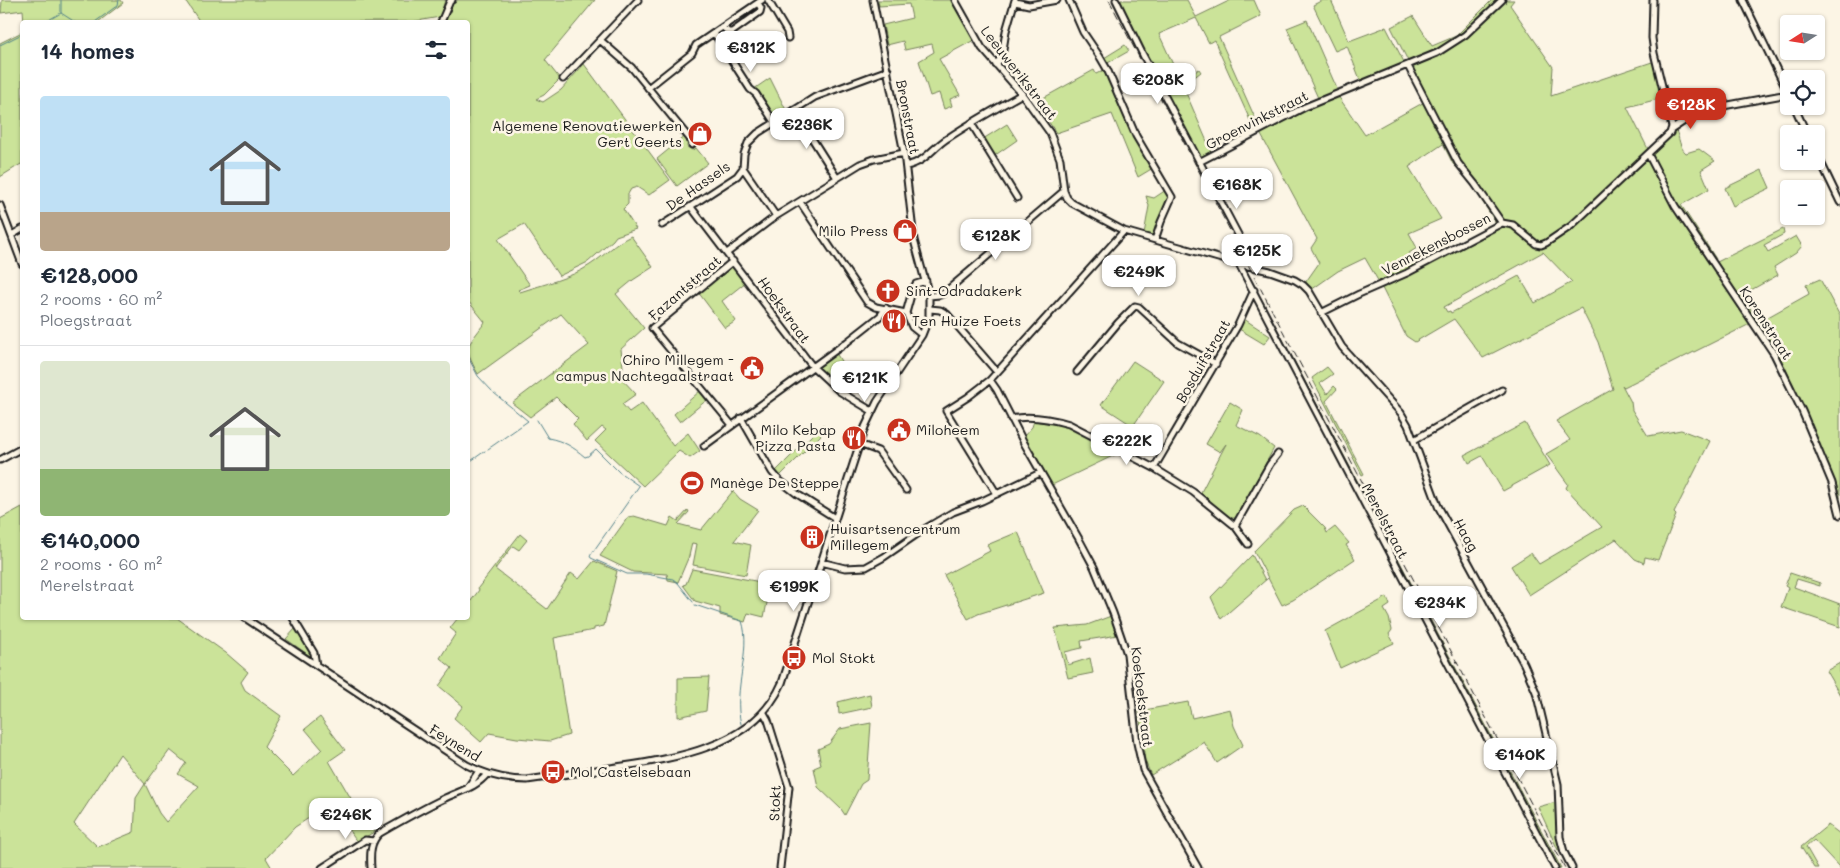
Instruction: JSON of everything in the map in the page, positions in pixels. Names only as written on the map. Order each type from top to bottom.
[{"type":"street","points":[[442,20],[450,0]]},
{"type":"street","points":[[563,79],[638,0]]},
{"type":"street","points":[[768,0],[787,32],[788,38]]},
{"type":"street","name":"Bronstraat","points":[[835,518],[859,444],[872,411],[922,335],[930,309],[930,296],[914,240],[904,153],[873,0]]},
{"type":"street","name":"Leeuwerikstraat","points":[[955,0],[976,39],[1042,119],[1054,140],[1060,159],[1064,191],[1067,198]]},
{"type":"street","points":[[996,65],[1002,56],[1006,31],[1015,1],[1029,5],[1057,0]]},
{"type":"street","points":[[1069,0],[1083,32],[1107,69],[1136,136],[1172,197],[1155,240]]},
{"type":"street","points":[[1116,0],[1200,162]]},
{"type":"street","name":"Groenvinkstraat","points":[[1254,267],[1200,162],[1305,107],[1436,53],[1465,36],[1502,0]]},
{"type":"street","points":[[1653,0],[1652,30],[1654,53],[1671,130]]},
{"type":"street","points":[[1742,0],[1780,78]]},
{"type":"street","points":[[648,88],[692,52],[696,45],[723,26],[760,1],[760,12],[732,32],[728,32],[723,26]]},
{"type":"street","points":[[714,33],[750,90],[756,94],[774,122]]},
{"type":"street","points":[[600,40],[632,68],[690,139],[692,145]]},
{"type":"street","name":"Vennekensbossen","points":[[1321,313],[1429,262],[1502,223],[1476,184],[1458,163],[1408,66]]},
{"type":"street","name":"De Hassels","points":[[662,225],[737,176],[743,168],[744,154],[752,137],[815,97],[888,70]]},
{"type":"street","points":[[906,166],[919,163],[945,140],[1022,94]]},
{"type":"street","points":[[1669,116],[1780,96]]},
{"type":"street","points":[[794,110],[837,178]]},
{"type":"street","points":[[1502,223],[1513,225],[1536,244],[1546,243],[1571,226],[1671,130],[1700,111]]},
{"type":"street","points":[[971,123],[1017,198]]},
{"type":"street","points":[[726,253],[776,216],[837,178],[868,161],[904,153]]},
{"type":"street","name":"Korenstraat","points":[[1648,154],[1675,206],[1774,354],[1802,411],[1832,483],[1840,515]]},
{"type":"street","points":[[743,168],[776,216]]},
{"type":"street","points":[[1825,170],[1840,202]]},
{"type":"street","points":[[930,296],[944,293],[1064,191]]},
{"type":"street","points":[[1052,200],[1067,198]]},
{"type":"street","name":"Haag","points":[[1067,198],[1076,206],[1124,231],[1270,271],[1303,285],[1309,291],[1342,347],[1401,413],[1414,440],[1438,506],[1524,664],[1536,692],[1558,784],[1560,837],[1572,868]]},
{"type":"street","points":[[800,202],[867,302],[876,307],[906,313]]},
{"type":"street","points":[[0,205],[20,258]]},
{"type":"street","name":"Hoekstraat","points":[[691,206],[812,366],[839,391],[872,411]]},
{"type":"street","points":[[12,235],[20,229]]},
{"type":"street","points":[[997,494],[946,411],[968,398],[990,380],[1124,231]]},
{"type":"street","name":"Fazantstraat","points":[[732,425],[652,328],[733,261]]},
{"type":"street","name":"Merelstraat","points":[[1239,264],[1554,868]]},
{"type":"street","points":[[922,335],[912,327],[906,313],[913,288],[916,284],[926,281]]},
{"type":"street","name":"Bosduifstraat","points":[[1154,468],[1216,364],[1254,290]]},
{"type":"street","points":[[1077,372],[1124,316],[1135,306],[1139,307],[1178,343],[1216,364]]},
{"type":"street","points":[[704,446],[880,316],[886,308]]},
{"type":"street","points":[[930,309],[940,310],[947,314],[997,372]]},
{"type":"street","name":"Koekoekstraat","points":[[990,380],[1040,473],[1087,553],[1113,613],[1126,647],[1130,666],[1137,743],[1142,770],[1198,868]]},
{"type":"street","points":[[1414,440],[1502,390]]},
{"type":"street","points":[[740,418],[772,472],[779,480],[796,494],[835,518]]},
{"type":"street","points":[[1011,419],[1029,418],[1069,424],[1154,468],[1193,492],[1235,526],[1248,544]]},
{"type":"street","points":[[859,444],[878,451],[906,490]]},
{"type":"street","points":[[0,460],[20,449]]},
{"type":"street","points":[[1235,526],[1270,464],[1278,454]]},
{"type":"street","points":[[821,562],[845,568],[866,566],[884,557],[953,512],[997,494],[1040,473]]},
{"type":"street","name":"Feynend","points":[[248,620],[467,766],[487,774],[528,780],[660,761],[698,750],[741,731],[764,713],[782,683],[835,518]]},
{"type":"street","points":[[294,620],[314,653],[316,665]]},
{"type":"street","name":"Stokt","points":[[764,713],[768,720],[789,787],[780,868]]},
{"type":"street","points":[[468,787],[479,771]]},
{"type":"street","points":[[371,868],[370,858],[374,841],[380,833],[468,787],[478,784],[487,774]]},
{"type":"street","points":[[322,868],[365,840],[374,841]]},
{"type":"green space","points":[[2,0],[121,0],[123,3],[101,20],[24,20],[23,10],[1,13]]},
{"type":"green space","points":[[185,0],[445,0],[440,17],[423,20],[199,20]]},
{"type":"green space","points":[[458,0],[595,0],[545,60],[560,79],[544,95],[536,99],[543,102],[561,90],[584,64],[670,180],[649,195],[637,187],[631,189],[628,194],[628,204],[623,209],[636,229],[616,236],[588,262],[559,276],[524,224],[498,239],[530,285],[518,290],[520,292],[556,281],[582,270],[631,236],[653,267],[616,294],[644,328],[621,349],[623,367],[621,378],[636,394],[622,404],[629,412],[642,403],[673,446],[688,433],[700,451],[690,458],[679,451],[643,486],[595,441],[606,430],[602,427],[587,441],[573,424],[578,419],[556,397],[530,417],[512,403],[589,345],[561,314],[478,374],[470,357],[471,342],[485,322],[470,303],[470,20],[445,20],[451,5]]},
{"type":"green space","points":[[878,0],[951,0],[974,40],[939,59],[960,95],[950,99],[952,106],[944,109],[939,93],[930,96],[919,61],[934,52],[932,44],[905,50],[903,41],[887,45],[883,25],[912,18],[909,4],[879,6]]},
{"type":"green space","points":[[1118,0],[1187,0],[1196,17],[1231,0],[1254,0],[1261,16],[1219,37],[1259,127],[1254,129],[1214,40],[1209,43],[1196,18],[1159,34],[1181,82],[1199,69],[1201,72],[1183,86],[1212,153],[1200,157],[1197,155],[1139,45],[1141,43]]},
{"type":"green space","points":[[1323,0],[1331,0],[1349,41],[1386,27],[1405,64],[1361,82],[1347,46],[1335,51],[1313,5]]},
{"type":"green space","points":[[1492,0],[1514,0],[1510,5],[1553,67],[1551,96],[1655,61],[1663,98],[1627,107],[1651,155],[1676,131],[1681,146],[1686,153],[1699,149],[1715,161],[1701,170],[1709,189],[1681,205],[1716,259],[1714,261],[1678,206],[1647,153],[1584,212],[1587,215],[1648,159],[1671,202],[1752,323],[1624,387],[1622,385],[1631,402],[1632,410],[1648,436],[1681,430],[1710,441],[1674,513],[1676,515],[1658,560],[1645,557],[1644,563],[1635,559],[1616,539],[1529,595],[1511,566],[1531,553],[1539,564],[1602,527],[1566,488],[1568,484],[1546,454],[1570,440],[1556,421],[1613,389],[1598,342],[1581,308],[1483,358],[1454,319],[1415,342],[1406,336],[1365,258],[1338,271],[1311,290],[1305,283],[1319,263],[1311,248],[1317,239],[1260,133],[1338,96],[1365,135],[1428,100],[1412,68],[1435,57],[1433,51],[1408,61],[1391,27],[1413,16],[1432,46],[1456,36]],"holes":[[[1443,144],[1453,164],[1468,179],[1496,223],[1416,264],[1409,253],[1417,248],[1409,233],[1441,219],[1409,167]],[[1543,252],[1572,282],[1535,303],[1519,276],[1451,313],[1450,311],[1447,312],[1444,307]]]},
{"type":"green space","points":[[1307,20],[1338,91],[1318,98],[1287,28]]},
{"type":"green space","points":[[20,33],[20,165],[0,177],[0,43]]},
{"type":"green space","points":[[1125,45],[1129,51],[1106,64],[1104,58]]},
{"type":"green space","points":[[1094,70],[1096,74],[1104,70],[1131,133],[1153,168],[1138,177],[1112,114],[1056,133],[1036,102]]},
{"type":"green space","points":[[770,78],[787,112],[775,120],[754,89]]},
{"type":"green space","points":[[1007,124],[1017,140],[994,156],[983,139]]},
{"type":"green space","points":[[685,136],[688,140],[687,147],[692,150],[696,148],[708,163],[677,186],[657,159]]},
{"type":"green space","points":[[1762,170],[1770,188],[1733,206],[1725,188]]},
{"type":"green space","points":[[1166,190],[1170,196],[1156,232],[1150,236],[1144,234],[1149,206],[1146,196],[1154,198]]},
{"type":"green space","points":[[1783,229],[1784,234],[1764,245],[1768,252],[1796,236],[1802,246],[1796,253],[1774,267],[1778,275],[1742,295],[1759,322],[1809,294],[1806,285],[1820,279],[1840,316],[1840,498],[1835,481],[1785,367],[1758,323],[1715,263]]},
{"type":"green space","points":[[732,264],[746,282],[722,301],[736,321],[725,328],[698,292]]},
{"type":"green space","points":[[1244,319],[1270,336],[1264,344],[1239,329]]},
{"type":"green space","points":[[1280,334],[1561,868],[1557,868],[1279,338]]},
{"type":"green space","points":[[836,353],[855,384],[847,394],[819,369],[820,363]]},
{"type":"green space","points":[[1133,361],[1164,381],[1133,426],[1101,405]]},
{"type":"green space","points":[[1327,367],[1333,374],[1320,383],[1327,394],[1334,386],[1337,389],[1326,401],[1364,474],[1362,475],[1312,378]]},
{"type":"green space","points":[[701,390],[708,399],[680,422],[674,414]]},
{"type":"green space","points":[[1230,402],[1243,410],[1236,425],[1260,437],[1274,448],[1236,518],[1231,518],[1200,494],[1226,444],[1220,452],[1206,444]]},
{"type":"green space","points":[[1034,421],[1066,426],[1119,453],[1052,485],[1024,436],[1032,427]]},
{"type":"green space","points":[[1525,423],[1550,465],[1503,491],[1482,456],[1469,463],[1465,455]]},
{"type":"green space","points":[[823,424],[827,429],[780,476],[776,471]]},
{"type":"green space","points":[[733,491],[740,499],[758,510],[734,541],[751,545],[746,575],[693,565],[697,544],[692,543],[689,556],[678,582],[668,580],[667,574],[633,572],[600,556],[628,517],[634,516],[668,526],[672,517],[678,521],[688,510],[689,512],[678,524],[701,530]]},
{"type":"green space","points":[[1303,506],[1325,528],[1327,533],[1335,527],[1349,543],[1346,545],[1355,559],[1293,600],[1282,605],[1254,551],[1294,510]]},
{"type":"green space","points":[[20,508],[20,620],[180,620],[226,653],[248,672],[241,682],[245,690],[281,716],[264,747],[293,776],[322,749],[305,729],[320,717],[345,750],[329,761],[356,807],[374,832],[357,842],[338,814],[317,814],[295,827],[266,858],[272,868],[0,868],[0,519]],"holes":[[[170,750],[186,763],[178,774],[199,786],[166,822],[159,813],[145,784]],[[120,754],[145,784],[136,798],[134,832],[98,847],[74,824]]]},
{"type":"green space","points":[[1018,532],[1044,593],[968,619],[944,575],[990,551],[987,545]]},
{"type":"green space","points":[[520,534],[527,540],[519,550],[513,546],[495,569],[547,609],[571,573],[579,579],[594,561],[617,571],[604,626],[594,628],[594,630],[554,638],[569,735],[550,741],[489,733],[481,742],[454,718],[463,706],[439,686],[452,668],[440,658],[456,633],[450,628],[456,620],[470,620],[470,602],[479,590],[478,588]]},
{"type":"green space","points":[[1252,555],[1265,580],[1268,578],[1221,619],[1211,597]]},
{"type":"green space","points":[[692,569],[771,584],[764,617],[748,613],[745,622],[720,615],[720,608],[695,601],[683,585],[686,584]]},
{"type":"green space","points":[[1790,573],[1820,583],[1820,586],[1797,579],[1794,587],[1840,604],[1840,627],[1781,607],[1788,588],[1785,586]]},
{"type":"green space","points":[[1387,597],[1390,605],[1384,609],[1392,630],[1389,634],[1394,643],[1340,668],[1325,631]]},
{"type":"green space","points":[[1111,616],[1118,635],[1081,641],[1082,648],[1065,652],[1068,665],[1090,658],[1093,673],[1068,678],[1055,628],[1087,625]]},
{"type":"green space","points":[[296,628],[312,653],[310,656],[286,639]]},
{"type":"green space","points":[[1840,663],[1840,695],[1826,671]]},
{"type":"green space","points":[[709,677],[706,711],[678,717],[678,678]]},
{"type":"green space","points":[[870,694],[872,707],[839,714],[838,702]]},
{"type":"green space","points":[[1188,702],[1192,718],[1230,709],[1234,726],[1243,745],[1217,763],[1204,742],[1151,775],[1145,761],[1139,711]]},
{"type":"green space","points":[[871,723],[867,780],[861,784],[845,815],[818,787],[814,768],[821,765],[818,749],[829,744],[840,729]]},
{"type":"green space","points":[[1556,802],[1557,835],[1561,849],[1558,850],[1538,807]]},
{"type":"green space","points":[[1828,825],[1840,834],[1840,868],[1814,840],[1806,847],[1818,868],[1814,868],[1801,847]]},
{"type":"waterway","points":[[61,0],[61,13],[72,20]]},
{"type":"waterway","points":[[98,20],[118,5],[119,0]]},
{"type":"waterway","points":[[49,20],[61,13]]},
{"type":"waterway","points":[[0,45],[20,35]]},
{"type":"waterway","points":[[470,361],[478,376],[492,391]]},
{"type":"waterway","points":[[488,449],[528,421],[494,393]]},
{"type":"waterway","points":[[537,420],[548,438],[568,445],[585,457],[596,449],[619,472],[639,486],[590,556],[591,558],[627,574],[646,574],[673,579],[693,602]]},
{"type":"waterway","points":[[470,462],[485,451]]},
{"type":"waterway","points":[[695,605],[742,621],[745,645],[739,697],[741,724]]},
{"type":"railway","points":[[1109,0],[1565,868]]},
{"type":"place","name":"Algemene Renovatiewerken Gert Geerts","points":[[700,134]]},
{"type":"place","name":"Milo Press","points":[[905,231]]},
{"type":"place","name":"Sint-Odradakerk","points":[[888,291]]},
{"type":"place","name":"Ten Huize Foets","points":[[894,321]]},
{"type":"place","name":"Chiro Millegem - campus Nachtegaalstraat","points":[[752,368]]},
{"type":"place","name":"Miloheem","points":[[899,430]]},
{"type":"place","name":"Milo Kebap Pizza Pasta","points":[[854,438]]},
{"type":"place","name":"Manège De Steppe","points":[[692,483]]},
{"type":"place","name":"Huisartsencentrum Millegem","points":[[812,537]]},
{"type":"place","name":"Mol Stokt","points":[[794,658]]},
{"type":"place","name":"Mol Castelsebaan","points":[[553,772]]}]
